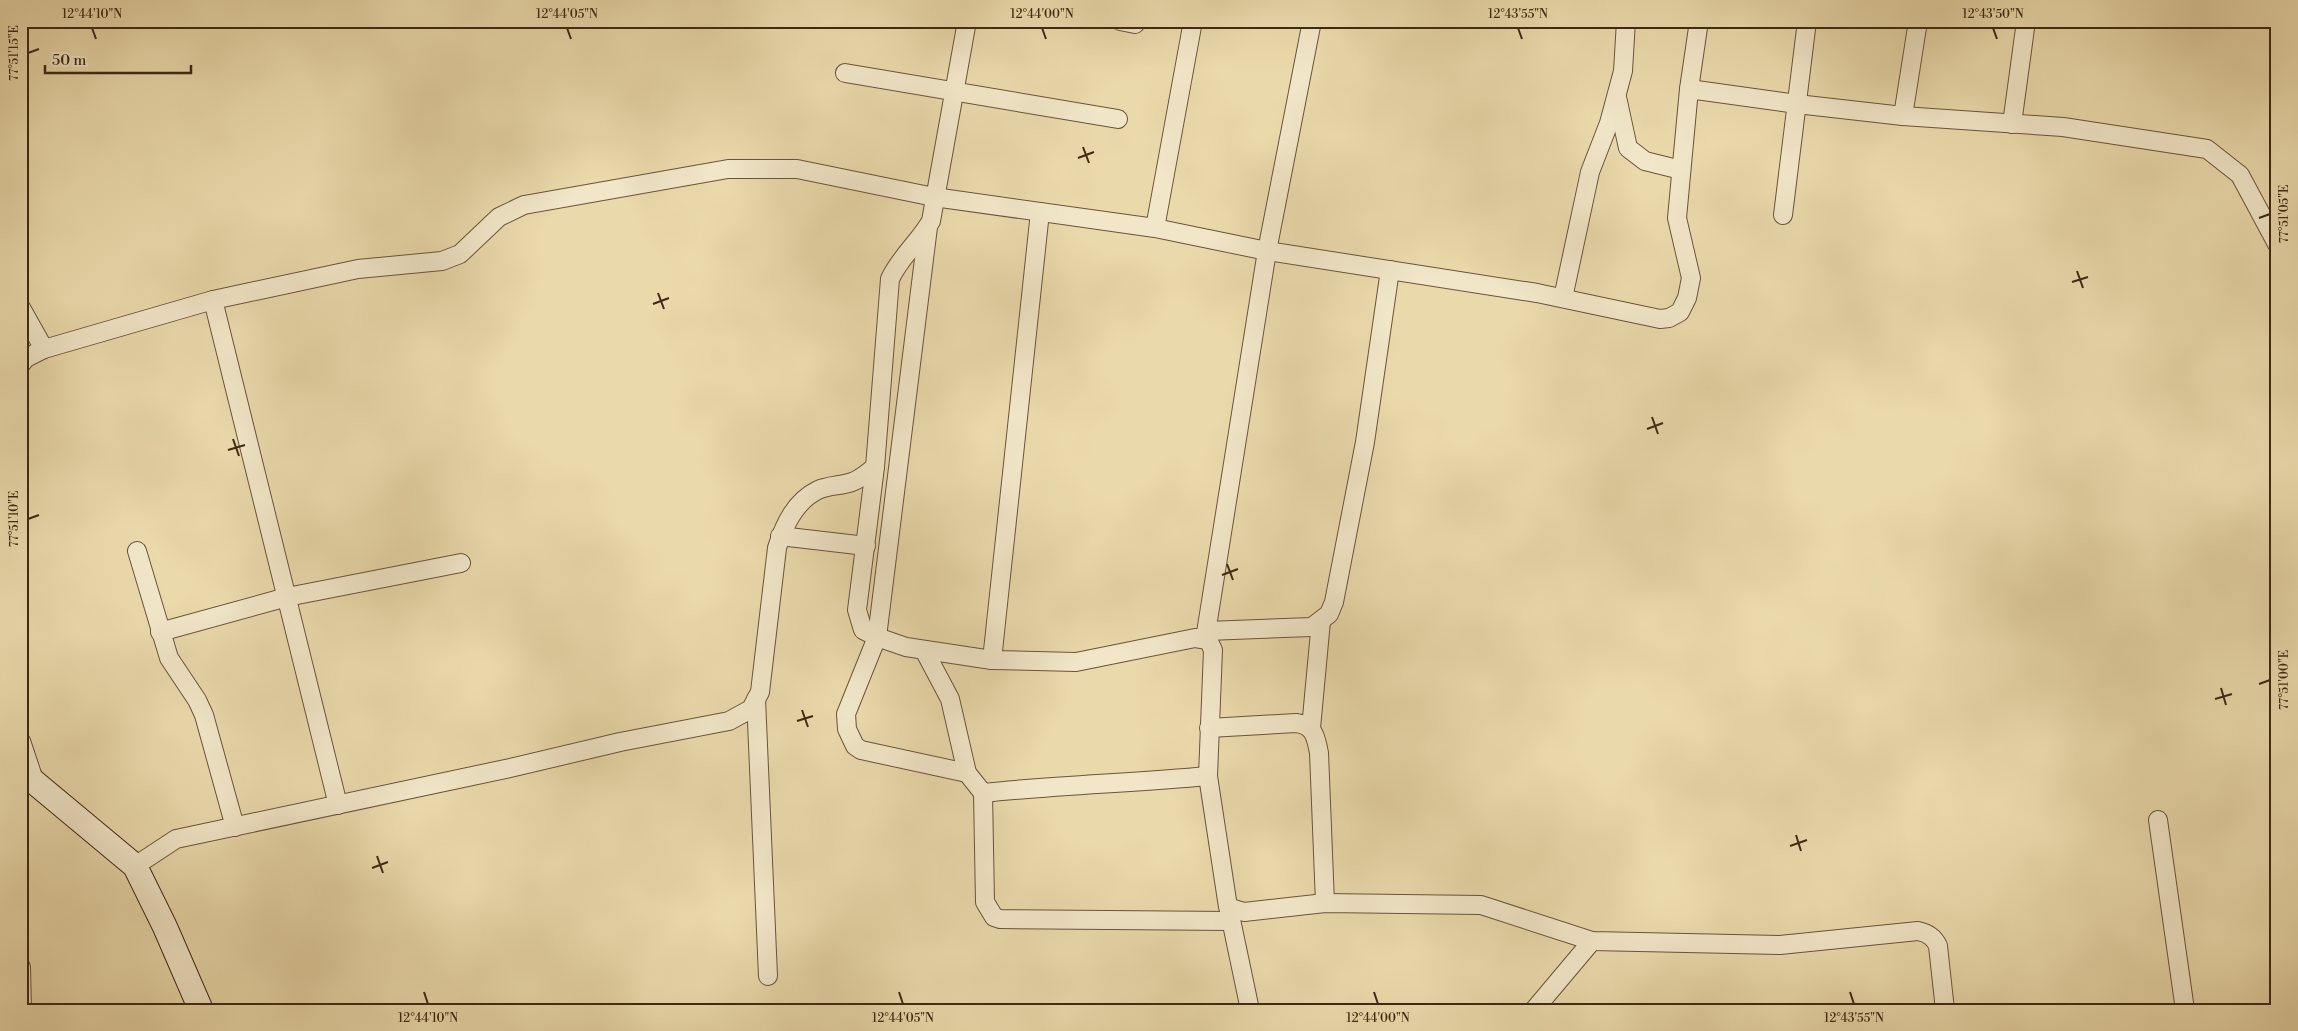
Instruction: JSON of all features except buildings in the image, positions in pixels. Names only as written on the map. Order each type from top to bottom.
[{"type":"main road","points":[[27,776],[135,866],[165,927],[201,1010]]},
{"type":"street","points":[[967,21],[931,221],[896,265],[890,279],[875,467],[857,610],[863,630],[877,637],[924,650],[992,660],[1076,662],[1206,635],[1312,627],[1321,621],[1329,614],[1334,602],[1365,442],[1390,270]]},
{"type":"street","points":[[1155,228],[1193,21]]},
{"type":"street","points":[[1250,1010],[1230,914],[1208,776],[1208,728],[1213,650],[1206,635],[1267,250],[1312,21]]},
{"type":"street","points":[[1563,298],[1590,172],[1609,123],[1623,70],[1626,21]]},
{"type":"street","points":[[21,364],[26,358],[44,349],[213,300],[358,269],[442,261],[460,254],[499,217],[524,205],[728,169],[796,169],[934,198],[1155,228],[1267,250],[1563,298],[1660,319],[1670,318],[1680,312],[1687,298],[1691,278],[1677,218],[1689,89],[1699,21]]},
{"type":"street","points":[[1783,215],[1807,21]]},
{"type":"street","points":[[1904,116],[1918,21]]},
{"type":"street","points":[[2012,124],[2026,21]]},
{"type":"street","points":[[845,73],[954,93],[1118,119]]},
{"type":"street","points":[[1689,89],[1796,104],[1904,116],[2063,127],[2208,149],[2240,175],[2277,244]]},
{"type":"street","points":[[1616,92],[1628,148],[1645,161],[1681,170]]},
{"type":"street","points":[[992,660],[1040,212]]},
{"type":"street","points":[[928,226],[877,637],[846,714],[847,729],[855,746],[861,750],[967,772]]},
{"type":"street","points":[[213,300],[338,805]]},
{"type":"street","points":[[21,308],[44,349]]},
{"type":"street","points":[[135,866],[176,839],[620,742],[729,721],[751,709],[760,692],[776,548],[780,536],[794,511],[804,499],[819,490],[853,482],[875,467]]},
{"type":"street","points":[[780,536],[866,546]]},
{"type":"street","points":[[137,552],[168,658],[197,700],[204,715],[235,827]]},
{"type":"street","points":[[160,632],[287,597],[461,563]]},
{"type":"street","points":[[1311,728],[1321,621]]},
{"type":"street","points":[[924,650],[950,699],[967,772],[984,793],[985,902],[994,917],[1000,919],[1230,914],[1325,903],[1481,905],[1592,941],[1780,945],[1918,931],[1926,932],[1935,939],[1938,946],[1945,1010]]},
{"type":"street","points":[[756,698],[768,976]]},
{"type":"street","points":[[1208,728],[1296,723],[1306,724],[1311,728],[1316,738],[1319,753],[1325,903]]},
{"type":"street","points":[[21,741],[27,776]]},
{"type":"street","points":[[984,793],[1062,785],[1133,783],[1208,776]]},
{"type":"street","points":[[2158,820],[2185,1010]]},
{"type":"street","points":[[1534,1010],[1592,941]]},
{"type":"street","points":[[21,967],[22,1010]]}]
